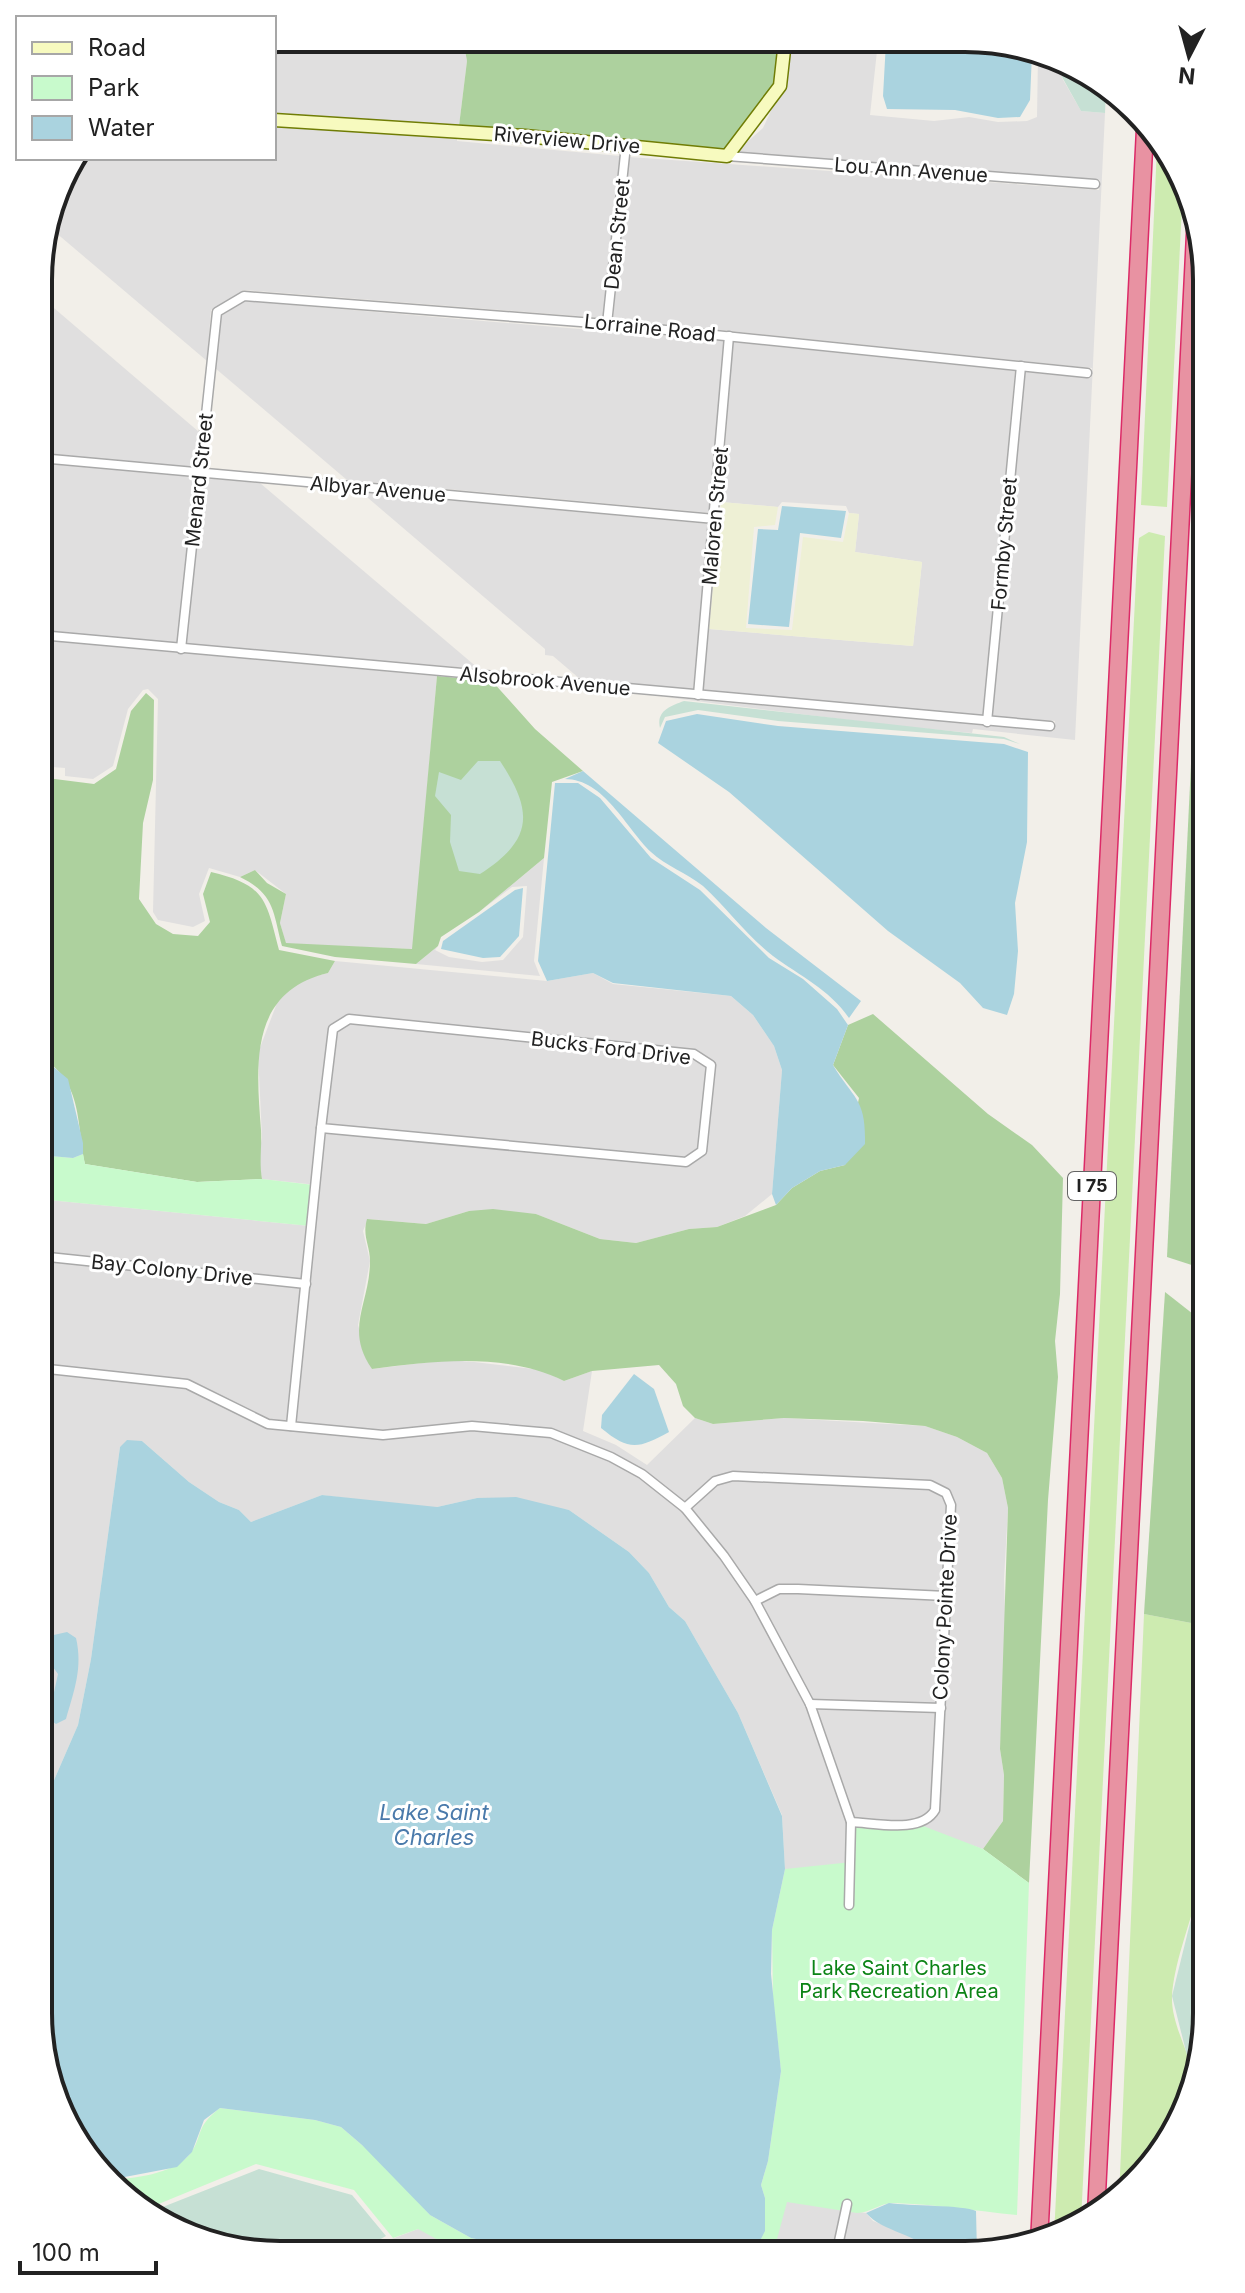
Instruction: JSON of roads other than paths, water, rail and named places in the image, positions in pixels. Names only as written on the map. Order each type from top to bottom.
[{"type":"highway","name":"I 75","points":[[1040,2228],[1144,140]]},
{"type":"highway","points":[[1097,2199],[1193,274]]},
{"type":"street","points":[[727,156],[780,86],[784,52]]},
{"type":"street","name":"Riverview Drive","points":[[276,120],[626,145],[727,156]]},
{"type":"street","name":"Dean Street","points":[[607,324],[626,145]]},
{"type":"street","name":"Lou Ann Avenue","points":[[727,156],[1095,184]]},
{"type":"street","name":"Lorraine Road","points":[[217,312],[244,296],[607,324],[1087,373]]},
{"type":"street","name":"Menard Street","points":[[181,649],[217,312]]},
{"type":"street","name":"Maloren Street","points":[[698,695],[729,336]]},
{"type":"street","name":"Formby Street","points":[[987,722],[1021,366]]},
{"type":"street","name":"Albyar Avenue","points":[[52,459],[715,519]]},
{"type":"street","name":"Alsobrook Avenue","points":[[52,636],[1050,726]]},
{"type":"street","name":"Bucks Ford Drive","points":[[291,1426],[321,1128],[333,1029],[349,1019],[694,1054],[711,1065],[702,1151],[686,1162],[321,1128]]},
{"type":"street","name":"Bay Colony Drive","points":[[52,1257],[306,1284]]},
{"type":"street","points":[[52,1369],[187,1384],[250,1417],[291,1426],[383,1435],[472,1426],[551,1433],[611,1457],[642,1474],[685,1508],[755,1601],[810,1704],[851,1822],[849,1905]]},
{"type":"street","name":"Colony Pointe Drive","points":[[685,1508],[715,1481],[733,1476],[930,1485],[946,1493],[951,1505],[935,1810],[929,1820],[918,1824],[851,1822]]},
{"type":"street","points":[[755,1601],[779,1589],[946,1596]]},
{"type":"street","points":[[810,1704],[941,1708]]},
{"type":"street","points":[[839,2241],[847,2204]]},
{"type":"water","points":[[885,52],[980,52],[1032,62],[1030,100],[1020,117],[998,118],[955,110],[887,109],[883,96]]},
{"type":"water","points":[[782,506],[846,511],[841,538],[800,533],[789,627],[748,624],[758,529],[778,530]]},
{"type":"water","points":[[697,714],[778,726],[1004,744],[1028,752],[1027,842],[1015,903],[1018,951],[1014,994],[1007,1015],[983,1008],[960,983],[888,931],[729,792],[658,743],[666,721]]},
{"type":"water","points":[[583,771],[766,928],[861,1001],[849,1018],[823,991],[764,948],[703,886],[651,852],[603,796],[579,781],[565,779]]},
{"type":"water","points":[[555,783],[578,783],[600,798],[651,858],[700,890],[769,958],[803,979],[837,1009],[848,1025],[833,1065],[861,1108],[865,1129],[865,1144],[845,1165],[820,1171],[792,1188],[776,1205],[772,1194],[782,1070],[774,1046],[753,1015],[731,996],[613,983],[593,973],[547,981],[538,961]]},
{"type":"water","points":[[523,888],[519,936],[500,957],[483,958],[441,949],[443,941],[515,890]]},
{"type":"water","points":[[52,1066],[68,1079],[83,1143],[83,1154],[73,1158],[52,1156]]},
{"type":"water","points":[[634,1374],[654,1389],[669,1432],[649,1442],[634,1445],[619,1441],[601,1428],[602,1415]]},
{"type":"water","name":"Lake Saint Charles","points":[[127,1440],[142,1441],[189,1482],[219,1502],[239,1510],[251,1522],[322,1495],[437,1507],[477,1498],[516,1497],[569,1510],[629,1552],[649,1573],[669,1607],[685,1621],[738,1713],[782,1816],[785,1869],[772,1930],[771,1974],[781,2071],[768,2161],[761,2185],[765,2198],[765,2231],[760,2241],[486,2241],[471,2238],[430,2215],[341,2127],[315,2120],[220,2108],[204,2120],[192,2152],[177,2167],[123,2177],[99,2152],[69,2100],[56,2057],[52,2028],[52,1785],[78,1725],[91,1659],[120,1447]]},
{"type":"water","points":[[67,1632],[76,1638],[78,1649],[75,1689],[66,1719],[56,1724],[52,1721],[52,1701],[58,1674],[52,1666],[52,1635]]},
{"type":"water","points":[[889,2203],[976,2211],[977,2240],[918,2241],[881,2225],[866,2213]]},
{"type":"park label","name":"Lake Saint Charles Park Recreation Area","points":[[899,1980]]}]
